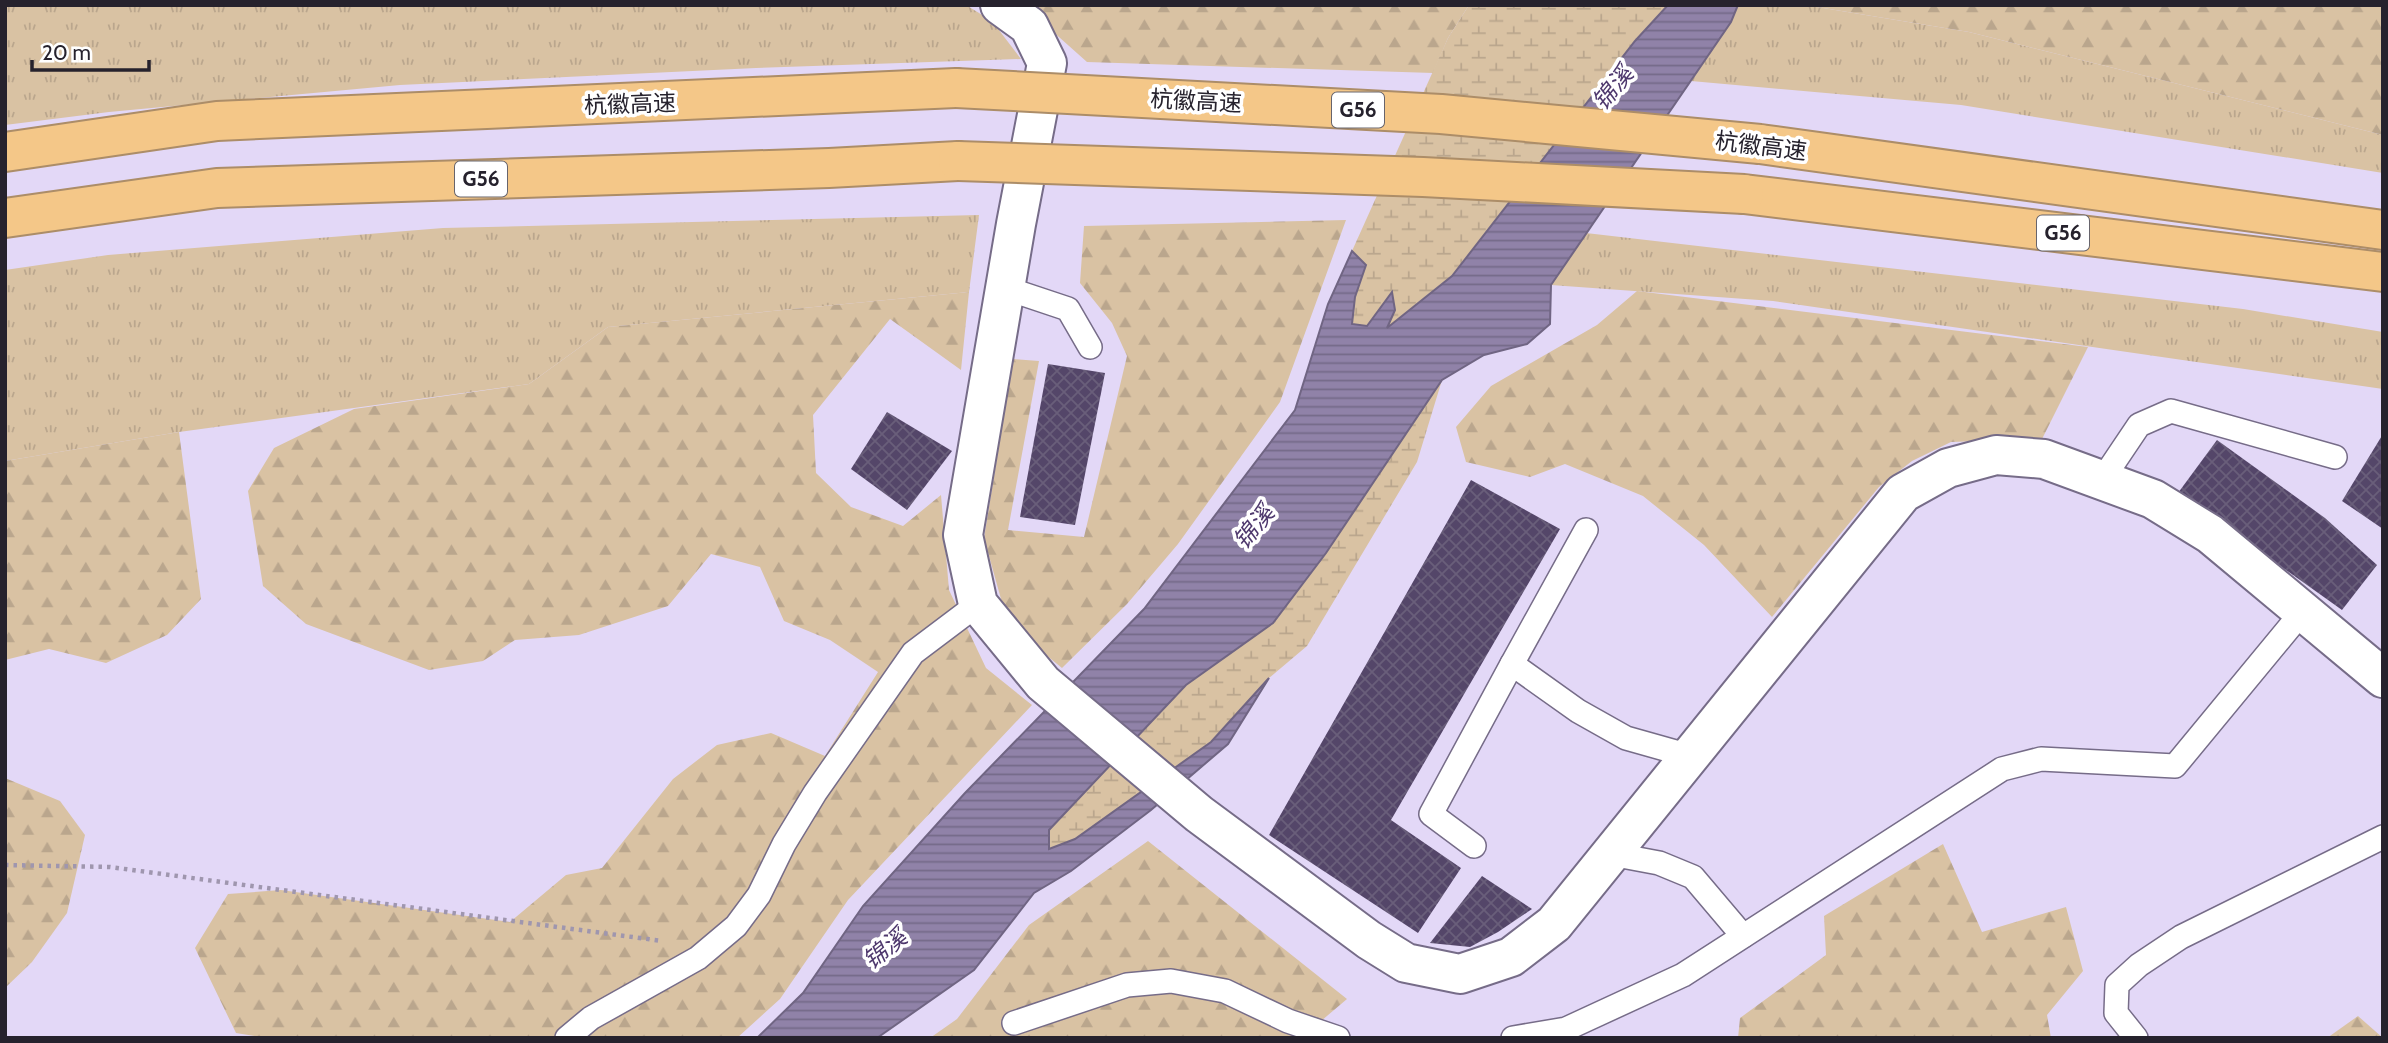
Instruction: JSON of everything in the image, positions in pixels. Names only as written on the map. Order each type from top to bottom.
[{"type":"highway","name":"杭徽高速","points":[[5,152],[217,121],[956,88],[1441,114],[1760,144],[2383,230]]},
{"type":"highway","name":"G56","points":[[5,218],[217,188],[958,161],[1423,177],[1744,194],[2383,272]]},
{"type":"street","points":[[1000,5],[1029,26],[1048,62],[1005,288],[964,535],[978,604],[1043,683],[1199,814],[1369,940],[1406,963],[1460,974],[1511,957],[1554,924],[1903,493],[1948,468],[1996,455],[2044,459],[2153,499],[2210,534],[2383,678]]},
{"type":"lane","points":[[1005,288],[1068,309],[1090,347]]},
{"type":"lane","points":[[2102,480],[2139,425],[2171,411],[2335,457]]},
{"type":"lane","points":[[1474,846],[1431,814],[1586,530]]},
{"type":"lane","points":[[566,1038],[591,1018],[698,958],[736,926],[759,895],[784,844],[815,793],[913,653],[978,604]]},
{"type":"lane","points":[[1513,1038],[1566,1029],[1683,975],[2002,769],[2041,759],[2175,766],[2302,611]]},
{"type":"lane","points":[[1512,664],[1578,711],[1626,738],[1689,756]]},
{"type":"lane","points":[[2136,1038],[2116,1013],[2117,985],[2139,965],[2181,937],[2383,837]]},
{"type":"lane","points":[[1611,854],[1660,863],[1693,877],[1743,936]]},
{"type":"lane","points":[[1014,1023],[1128,985],[1171,981],[1226,991],[1288,1021],[1338,1038]]},
{"type":"path","points":[[5,865],[110,867],[649,939],[663,941],[698,958]]},
{"type":"green space","points":[[5,5],[966,5],[992,21],[1021,59],[400,85],[109,112],[5,125]]},
{"type":"green space","points":[[1023,5],[1469,5],[1448,38],[1433,73],[1087,62]]},
{"type":"green space","points":[[1469,5],[1668,5],[1635,41],[1452,276],[1385,330],[1352,324],[1355,297],[1366,266],[1352,251],[1448,38]]},
{"type":"green space","points":[[1738,5],[1805,5],[1969,32],[2383,135],[2383,173],[1961,105],[1691,81],[1731,22]]},
{"type":"green space","points":[[1805,5],[2383,5],[2383,135],[1969,32]]},
{"type":"green space","points":[[979,215],[969,292],[608,327],[529,384],[179,432],[5,461],[5,270],[108,255],[443,228]]},
{"type":"green space","points":[[1346,220],[1280,402],[1178,544],[1127,604],[1062,668],[1019,633],[1001,599],[984,538],[1013,359],[1039,361],[1008,530],[1084,537],[1127,356],[1112,323],[1080,283],[1084,226]]},
{"type":"green space","points":[[1586,233],[2243,309],[2383,332],[2383,389],[1773,301],[1551,285]]},
{"type":"green space","points":[[1637,291],[2088,347],[2042,439],[1951,442],[1912,461],[1879,487],[1772,617],[1704,545],[1643,496],[1565,464],[1530,477],[1466,462],[1456,427],[1491,386],[1597,325]]},
{"type":"green space","points":[[969,292],[961,370],[890,319],[813,415],[816,473],[851,507],[903,526],[941,495],[949,590],[986,668],[1032,705],[848,900],[780,999],[737,1038],[267,1038],[236,1033],[195,948],[228,894],[281,890],[510,922],[566,875],[602,868],[673,779],[717,745],[771,733],[825,756],[878,672],[830,640],[784,621],[760,567],[711,554],[668,606],[579,635],[515,640],[483,661],[429,670],[306,624],[263,586],[248,491],[274,448],[354,409],[529,384],[608,327]]},
{"type":"green space","points":[[1442,380],[1417,462],[1307,646],[1269,678],[1211,742],[1075,839],[1049,849],[1049,830],[1186,685],[1273,623],[1326,553]]},
{"type":"green space","points":[[179,432],[201,599],[167,635],[106,663],[49,649],[5,660],[5,461]]},
{"type":"green space","points":[[5,778],[60,801],[85,835],[67,913],[32,962],[5,988]]},
{"type":"green space","points":[[1148,841],[1347,999],[1301,1038],[930,1038],[957,1019],[1029,925]]},
{"type":"green space","points":[[1943,844],[1982,932],[2066,907],[2083,971],[2047,1015],[2051,1038],[1738,1038],[1740,1018],[1826,955],[1824,916]]},
{"type":"green space","points":[[2358,1016],[2383,1038],[2327,1038]]},
{"type":"water","name":"锦溪","points":[[1668,5],[1738,5],[1731,22],[1551,285],[1550,324],[1527,344],[1484,355],[1442,380],[1326,553],[1273,623],[1186,685],[1049,830],[1049,849],[1075,839],[1211,742],[1269,678],[1228,744],[1151,810],[1071,871],[1034,893],[974,970],[877,1038],[757,1038],[803,993],[863,906],[965,793],[1144,609],[1295,410],[1328,304],[1352,251],[1366,265],[1355,297],[1352,324],[1367,326],[1392,292],[1395,310],[1387,328],[1452,276],[1635,41]]},
{"type":"building","points":[[1048,364],[1105,373],[1075,525],[1020,517]]},
{"type":"building","points":[[887,412],[952,451],[907,510],[851,469]]},
{"type":"building","points":[[2383,434],[2383,529],[2342,501]]},
{"type":"building","points":[[2217,440],[2325,518],[2377,565],[2342,610],[2178,493]]},
{"type":"building","points":[[1471,480],[1560,529],[1391,820],[1461,868],[1418,933],[1269,835]]},
{"type":"building","points":[[1482,876],[1532,909],[1470,947],[1430,943]]}]
